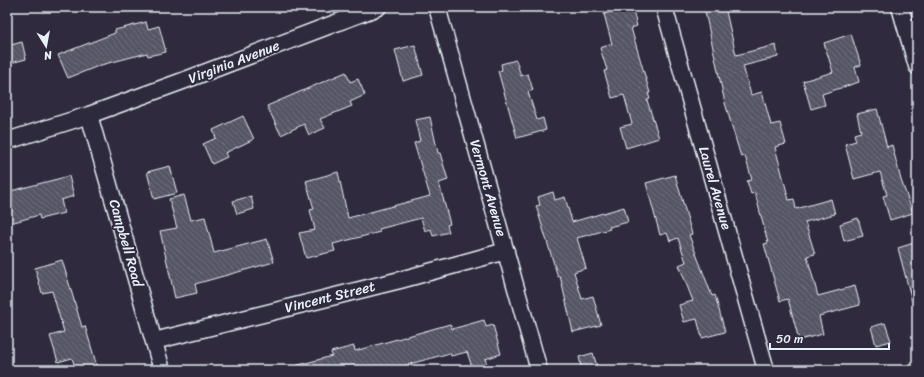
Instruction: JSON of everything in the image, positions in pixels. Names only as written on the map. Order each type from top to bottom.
[{"type":"street","name":"Virginia Avenue","points":[[7,141],[89,115],[378,7]]},
{"type":"street","name":"Vermont Avenue","points":[[437,7],[539,370]]},
{"type":"street","name":"Laurel Avenue","points":[[664,7],[766,370]]},
{"type":"street","points":[[900,7],[917,66]]},
{"type":"street","name":"Campbell Road","points":[[89,115],[162,370]]},
{"type":"street","name":"Vincent Street","points":[[154,340],[400,280],[506,251]]},
{"type":"building","points":[[632,7],[637,26],[631,28],[650,93],[648,93],[650,99],[647,100],[659,138],[626,148],[620,127],[632,124],[624,95],[612,98],[604,71],[607,70],[600,48],[612,44],[604,14]]},
{"type":"building","points":[[704,7],[725,7],[736,55],[776,45],[778,57],[743,66],[751,95],[762,92],[771,125],[780,123],[786,144],[775,147],[789,200],[794,199],[796,209],[831,199],[835,214],[805,222],[815,254],[807,256],[818,296],[855,286],[860,305],[819,316],[823,334],[799,340],[788,299],[780,301],[764,244],[768,243],[755,193],[751,194],[747,181],[752,180],[745,156],[741,157],[725,103]]},
{"type":"building","points":[[146,22],[148,29],[159,26],[166,52],[148,56],[147,53],[101,65],[68,78],[58,55],[115,33],[115,30]]},
{"type":"building","points":[[851,34],[861,65],[855,67],[859,82],[822,94],[825,105],[811,109],[803,81],[833,72],[824,43]]},
{"type":"building","points":[[22,42],[26,59],[7,64],[7,46]]},
{"type":"building","points":[[415,45],[423,75],[403,81],[395,50]]},
{"type":"building","points":[[516,60],[521,76],[528,74],[533,90],[528,92],[537,120],[543,118],[546,130],[517,138],[498,71],[502,70],[501,64]]},
{"type":"building","points":[[346,72],[350,82],[358,79],[365,95],[350,102],[352,106],[320,119],[325,128],[309,135],[304,124],[281,135],[267,106]]},
{"type":"building","points":[[877,109],[887,147],[892,145],[901,180],[913,213],[890,220],[883,196],[887,195],[880,172],[854,179],[845,144],[856,141],[854,134],[861,132],[857,114]]},
{"type":"building","points":[[243,116],[254,139],[225,153],[227,157],[212,164],[203,144],[216,138],[213,130]]},
{"type":"building","points":[[430,117],[438,153],[440,153],[448,180],[439,183],[450,224],[447,225],[449,232],[433,236],[431,229],[425,231],[421,218],[379,229],[380,232],[333,244],[335,251],[306,258],[299,233],[315,230],[310,210],[314,209],[306,181],[338,172],[348,218],[430,196],[414,143],[420,141],[415,120]]},
{"type":"building","points":[[170,166],[177,193],[154,199],[147,172]]},
{"type":"building","points":[[675,175],[692,234],[689,235],[712,296],[715,295],[725,332],[702,338],[697,319],[684,322],[679,305],[693,301],[679,265],[686,262],[678,238],[670,241],[667,233],[660,235],[646,183]]},
{"type":"building","points":[[69,176],[74,196],[61,200],[64,213],[40,219],[39,215],[7,224],[7,192]]},
{"type":"building","points":[[553,192],[555,200],[565,197],[572,222],[624,207],[628,222],[609,227],[610,229],[577,238],[586,268],[574,272],[582,299],[593,296],[601,325],[573,332],[560,276],[558,277],[536,206],[540,205],[538,197]]},
{"type":"building","points":[[184,195],[191,220],[205,217],[214,253],[267,239],[274,262],[195,284],[197,293],[175,298],[160,231],[177,228],[169,199]]},
{"type":"building","points":[[251,196],[254,209],[237,214],[233,201]]},
{"type":"building","points":[[858,218],[863,236],[844,241],[840,224]]},
{"type":"building","points":[[917,242],[917,304],[913,305],[898,248]]},
{"type":"building","points":[[62,260],[82,327],[85,326],[98,370],[76,370],[72,358],[58,362],[50,336],[64,332],[52,291],[42,293],[35,268]]},
{"type":"building","points":[[484,320],[486,327],[493,325],[501,354],[485,359],[489,370],[473,370],[467,352],[451,356],[450,353],[406,365],[407,367],[396,370],[296,370],[295,366],[332,356],[331,352],[354,346],[355,351],[450,324],[452,329]]},
{"type":"building","points":[[885,323],[891,341],[876,345],[871,327]]},
{"type":"building","points":[[593,353],[598,370],[582,370],[579,357]]}]
